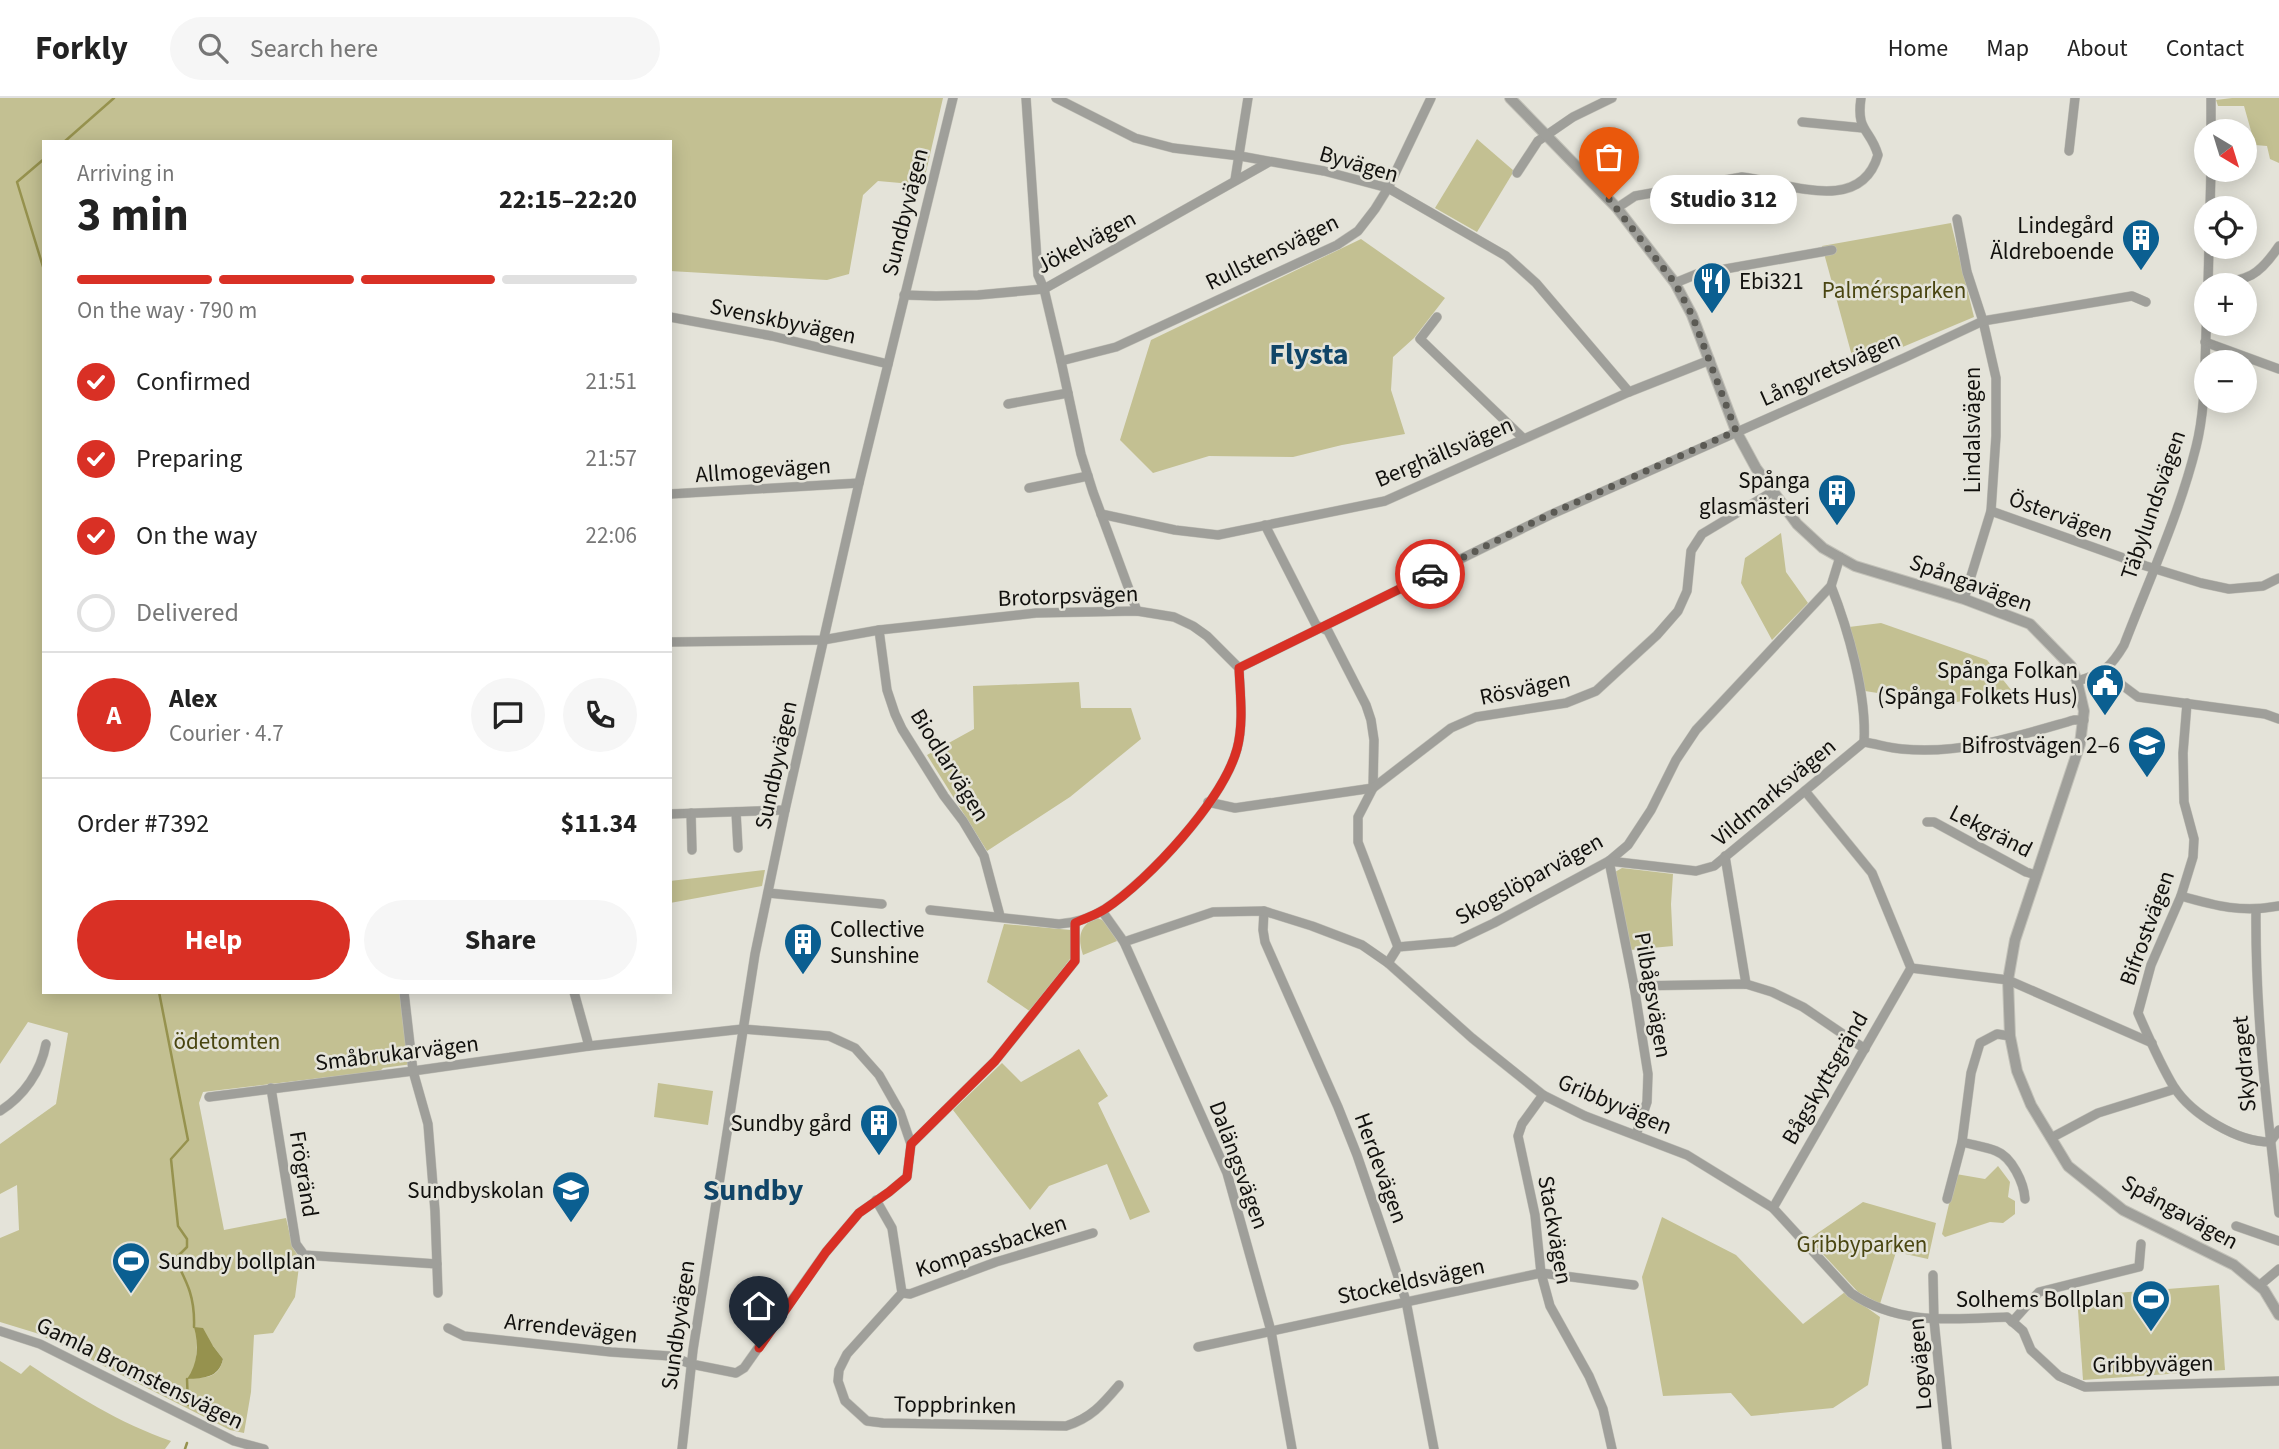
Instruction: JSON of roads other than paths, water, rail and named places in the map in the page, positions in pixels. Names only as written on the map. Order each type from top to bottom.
[{"type":"street","name":"Sundbyvägen","points":[[682,1449],[691,1364],[755,954],[859,483],[953,98]]},
{"type":"street","points":[[1026,98],[1038,275],[1044,289],[1088,476],[1137,611]]},
{"type":"street","name":"Byvägen","points":[[1056,98],[1135,138],[1173,148],[1240,156],[1324,171],[1388,188],[1506,256],[1536,283],[1629,391]]},
{"type":"street","points":[[1236,180],[1248,98]]},
{"type":"street","name":"Rullstensvägen","points":[[1061,361],[1116,346],[1338,246],[1358,231],[1388,188],[1431,98]]},
{"type":"street","name":"Spångavägen","points":[[1510,98],[1617,208],[1675,283],[1692,315],[1736,431],[1772,492],[1797,524],[1823,548],[1855,566],[1964,599],[2030,624],[2071,666],[2077,681],[2084,720],[2080,744],[2015,940],[2008,980],[2010,1036],[2017,1071],[2031,1105],[2068,1166],[2123,1210],[2234,1265],[2260,1285],[2279,1315]]},
{"type":"street","points":[[1517,173],[1538,141],[1573,117],[1612,98]]},
{"type":"street","points":[[1617,208],[1635,196],[1742,177],[1759,178],[1800,190],[1818,192],[1853,185],[1866,178],[1874,168],[1878,155],[1863,128],[1859,114],[1861,98]]},
{"type":"street","points":[[2070,151],[2075,98]]},
{"type":"street","points":[[2211,98],[2211,119]]},
{"type":"street","points":[[1802,122],[1863,128]]},
{"type":"street","name":"Jökelvägen","points":[[904,295],[978,295],[1044,289],[1269,162]]},
{"type":"street","name":"Lindalsvägen","points":[[1957,219],[1967,272],[1983,321],[1996,378],[1996,436],[1991,511],[1964,599]]},
{"type":"street","points":[[2257,274],[2279,246]]},
{"type":"street","points":[[1675,283],[1697,274],[1832,250]]},
{"type":"street","name":"Långvretsvägen","points":[[1239,668],[1550,514],[1983,321],[2132,296],[2146,302]]},
{"type":"street","name":"Svenskbyvägen","points":[[672,317],[772,336],[888,364]]},
{"type":"street","points":[[1437,317],[1420,339],[1523,438]]},
{"type":"street","name":"Täbylundsvägen","points":[[2108,668],[2124,645],[2197,446],[2203,412],[2205,336]]},
{"type":"street","points":[[2205,342],[2279,369]]},
{"type":"street","name":"Berghällsvägen","points":[[1101,514],[1175,530],[1217,535],[1385,501],[1629,391],[1710,360]]},
{"type":"street","points":[[1008,404],[1068,393]]},
{"type":"street","points":[[1030,488],[1088,476]]},
{"type":"street","name":"Allmogevägen","points":[[672,494],[859,483]]},
{"type":"street","name":"Rösvägen","points":[[1208,802],[1235,808],[1373,788],[1451,728],[1494,713],[1566,703],[1596,691],[1657,635],[1678,611],[1687,591],[1691,551],[1702,534],[1772,492]]},
{"type":"street","name":"Östervägen","points":[[1991,511],[2154,569],[2229,589],[2263,586],[2279,578]]},
{"type":"street","points":[[1265,525],[1316,625],[1328,631],[1371,720],[1374,740],[1373,788],[1358,817],[1358,842],[1398,947],[1388,963]]},
{"type":"street","name":"Skogslöparvägen","points":[[1398,947],[1454,942],[1609,861],[1628,845],[1651,810],[1675,760],[1696,730],[1831,586],[1840,557]]},
{"type":"street","points":[[1831,586],[1844,618],[1866,717],[1864,742]]},
{"type":"street","name":"Brotorpsvägen","points":[[672,642],[823,640],[879,630],[1036,613],[1137,611],[1174,617],[1192,626],[1207,636],[1239,668]]},
{"type":"street","name":"Biodlarvägen","points":[[879,630],[887,690],[895,714],[984,856],[1000,916]]},
{"type":"street","points":[[930,910],[1075,923],[1102,911],[1124,895],[1185,836],[1223,782],[1237,748],[1241,709],[1239,668]]},
{"type":"street","points":[[2077,681],[2108,668],[2122,685],[2138,697],[2265,714],[2279,719]]},
{"type":"street","name":"Bifrostvägen","points":[[2187,703],[2183,753],[2185,802],[2194,839],[2193,857],[2181,896],[2151,965],[2138,1013],[2175,1089],[2195,1109],[2225,1131],[2258,1142],[2270,1142]]},
{"type":"street","name":"Vildmarksvägen","points":[[1609,861],[1696,871],[1714,866],[1864,742],[1900,749],[1937,751],[1978,746],[2074,720],[2084,720]]},
{"type":"street","points":[[1805,791],[1872,873],[1911,968],[2008,980],[2152,1043]]},
{"type":"street","points":[[672,814],[785,810]]},
{"type":"street","points":[[736,812],[738,848]]},
{"type":"street","points":[[691,813],[692,850]]},
{"type":"street","name":"Lekgränd","points":[[1927,822],[1934,822],[2036,875]]},
{"type":"street","points":[[1725,856],[1746,984]]},
{"type":"street","name":"Pilbågsvägen","points":[[1609,861],[1648,1074],[1647,1102],[1636,1135]]},
{"type":"street","points":[[768,893],[881,904]]},
{"type":"street","points":[[2181,896],[2232,909],[2256,910],[2279,906]]},
{"type":"street","name":"Skydraget","points":[[2256,910],[2255,953],[2260,1042],[2279,1213]]},
{"type":"street","name":"Dalängsvägen","points":[[1102,911],[1124,942],[1227,1173],[1271,1331],[1292,1449]]},
{"type":"street","name":"Gribbyvägen","points":[[1124,942],[1213,912],[1264,911],[1362,945],[1388,963],[1472,1038],[1543,1095],[1585,1116],[1687,1155],[1773,1208],[1851,1293],[1867,1303],[1901,1316],[1934,1320],[2007,1317],[2023,1331],[2031,1350],[2059,1376],[2085,1387],[2279,1381]]},
{"type":"street","name":"Herdevägen","points":[[1264,911],[1265,943],[1323,1071],[1352,1143],[1406,1301],[1434,1449]]},
{"type":"street","points":[[911,1144],[995,1061],[1075,961],[1075,923]]},
{"type":"street","name":"Bågskyttsgränd","points":[[1773,1208],[1911,968]]},
{"type":"street","points":[[1634,986],[1746,984],[1772,992],[1803,1007],[1864,1049]]},
{"type":"street","points":[[404,994],[412,1071],[428,1124],[438,1293]]},
{"type":"street","points":[[575,994],[589,1046]]},
{"type":"street","name":"Småbrukarvägen","points":[[209,1097],[589,1046],[743,1029],[829,1036],[855,1048],[879,1076],[900,1112],[911,1144],[907,1177],[859,1213],[826,1252],[744,1368],[736,1373],[691,1364]]},
{"type":"street","points":[[1947,1199],[1962,1142],[1971,1073],[1980,1043],[1997,1034],[2010,1036]]},
{"type":"street","points":[[0,1111],[29,1085],[43,1061],[46,1044]]},
{"type":"street","name":"Frögränd","points":[[271,1088],[296,1244],[304,1255],[437,1264]]},
{"type":"street","points":[[2051,1138],[2098,1113],[2175,1089]]},
{"type":"street","name":"Stackvägen","points":[[1543,1095],[1522,1124],[1518,1136],[1535,1215],[1541,1273],[1550,1306],[1589,1376],[1603,1409],[1612,1449]]},
{"type":"street","points":[[2270,1142],[2279,1130]]},
{"type":"street","points":[[1962,1142],[1999,1151],[2016,1170],[2024,1186],[2025,1199]]},
{"type":"street","points":[[876,1200],[892,1228],[902,1293]]},
{"type":"street","points":[[2236,1226],[2279,1241]]},
{"type":"street","name":"Kompassbacken","points":[[902,1293],[910,1294],[996,1262],[1093,1233]]},
{"type":"street","points":[[2012,1322],[2039,1292],[2139,1267],[2141,1244]]},
{"type":"street","points":[[2260,1285],[2279,1269]]},
{"type":"street","name":"Stockeldsvägen","points":[[1198,1347],[1541,1273],[1634,1285]]},
{"type":"street","name":"Logvägen","points":[[1933,1275],[1934,1320],[1947,1449]]},
{"type":"street","name":"Toppbrinken","points":[[902,1293],[847,1354],[839,1370],[838,1381],[845,1401],[867,1420],[883,1423],[1066,1426],[1084,1420],[1103,1404],[1119,1385]]},
{"type":"street","name":"Arrendevägen","points":[[448,1328],[464,1336],[670,1356],[691,1364]]},
{"type":"street","name":"Gamla Bromstensvägen","points":[[0,1331],[40,1345],[207,1429],[234,1441],[264,1449]]},
{"type":"waterway","points":[[66,140],[114,98]]},
{"type":"waterway","points":[[42,161],[17,182],[42,263]]},
{"type":"waterway","points":[[159,994],[188,1140],[171,1159],[178,1226],[187,1239],[187,1247],[175,1259],[190,1292],[194,1327]]},
{"type":"waterway","points":[[187,1379],[188,1405]]},
{"type":"waterway","points":[[185,1449],[187,1443]]},
{"type":"place","name":"Studio 312","points":[[1609,199]]},
{"type":"place","name":"Lindegård Äldreboende","points":[[2141,272]]},
{"type":"place","name":"Ebi321","points":[[1712,315]]},
{"type":"place","name":"Spånga glasmästeri","points":[[1837,527]]},
{"type":"place","name":"Spånga Folkan (Spånga Folkets Hus)","points":[[2105,717]]},
{"type":"place","name":"Bifrostvägen 2–6","points":[[2147,779]]},
{"type":"place","name":"Collective Sunshine","points":[[803,976]]},
{"type":"place","name":"Sundby gård","points":[[879,1157]]},
{"type":"place","name":"Sundbyskolan","points":[[571,1224]]},
{"type":"place","name":"Sundby bollplan","points":[[131,1295]]},
{"type":"place","name":"Solhems Bollplan","points":[[2151,1333]]},
{"type":"district","name":"Flysta","points":[[1309,354]]},
{"type":"district","name":"Sundby","points":[[753,1190]]},
{"type":"park label","name":"Palmérsparken","points":[[1894,290]]},
{"type":"park label","name":"ödetomten","points":[[227,1041]]},
{"type":"park label","name":"Gribbyparken","points":[[1862,1244]]}]
